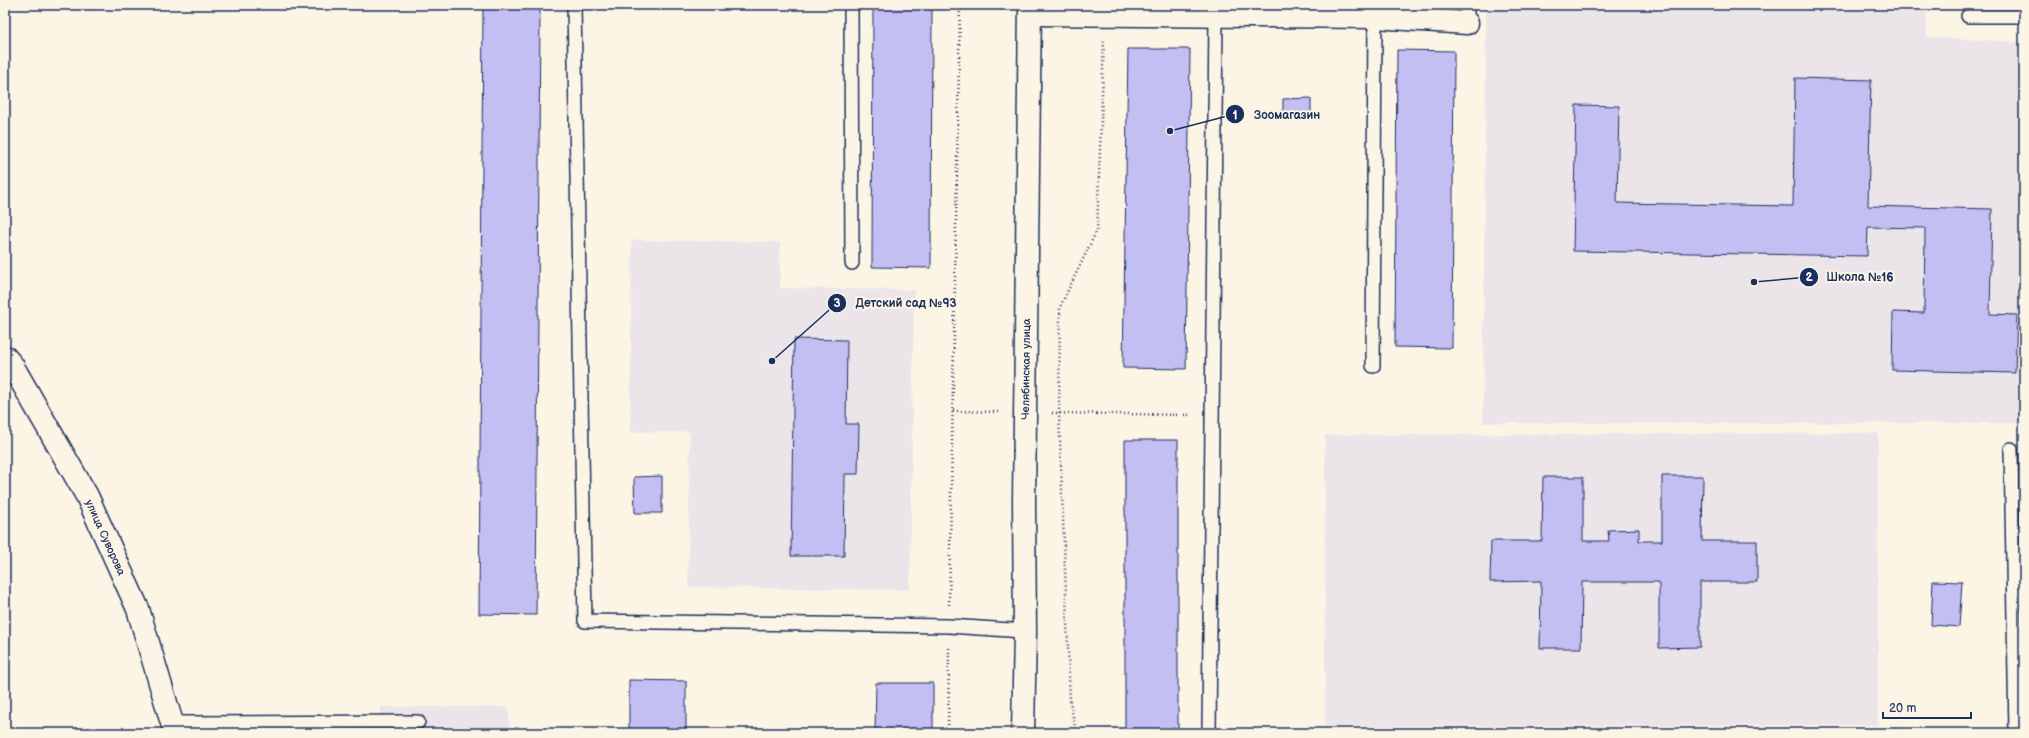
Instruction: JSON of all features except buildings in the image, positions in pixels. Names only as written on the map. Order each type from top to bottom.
[{"type":"street","points":[[1031,10],[1106,15],[1216,17],[1375,17],[1467,14]]},
{"type":"street","name":"Челябинская улица","points":[[1023,733],[1031,10]]},
{"type":"street","name":"улица Суворова","points":[[5,357],[12,365],[87,496],[138,609],[174,728]]},
{"type":"lane","points":[[574,5],[585,621],[949,626],[1025,631]]},
{"type":"lane","points":[[851,5],[852,263]]},
{"type":"lane","points":[[1968,16],[2024,16]]},
{"type":"lane","points":[[1209,733],[1216,17]]},
{"type":"lane","points":[[1373,366],[1375,17]]},
{"type":"lane","points":[[2010,449],[2016,733]]},
{"type":"lane","points":[[174,728],[418,722]]},
{"type":"path","points":[[948,733],[960,5]]},
{"type":"path","points":[[1076,733],[1070,701],[1059,413],[1060,307],[1097,230],[1106,15]]},
{"type":"path","points":[[953,411],[1212,416]]},
{"type":"shaded area","points":[[1486,5],[1926,5],[1927,37],[2019,42],[2024,140],[2024,423],[1483,423]]},
{"type":"shaded area","points":[[632,240],[780,242],[780,288],[914,290],[910,590],[688,587],[690,432],[630,432]]},
{"type":"shaded area","points":[[1878,433],[1878,725],[1325,726],[1325,435]]},
{"type":"shaded area","points":[[381,707],[509,707],[509,733],[381,733]]},
{"type":"place","name":"Зоомагазин","points":[[1170,131]]},
{"type":"place","name":"Школа №16","points":[[1754,282]]},
{"type":"place","name":"Детский сад №93","points":[[772,361]]}]
